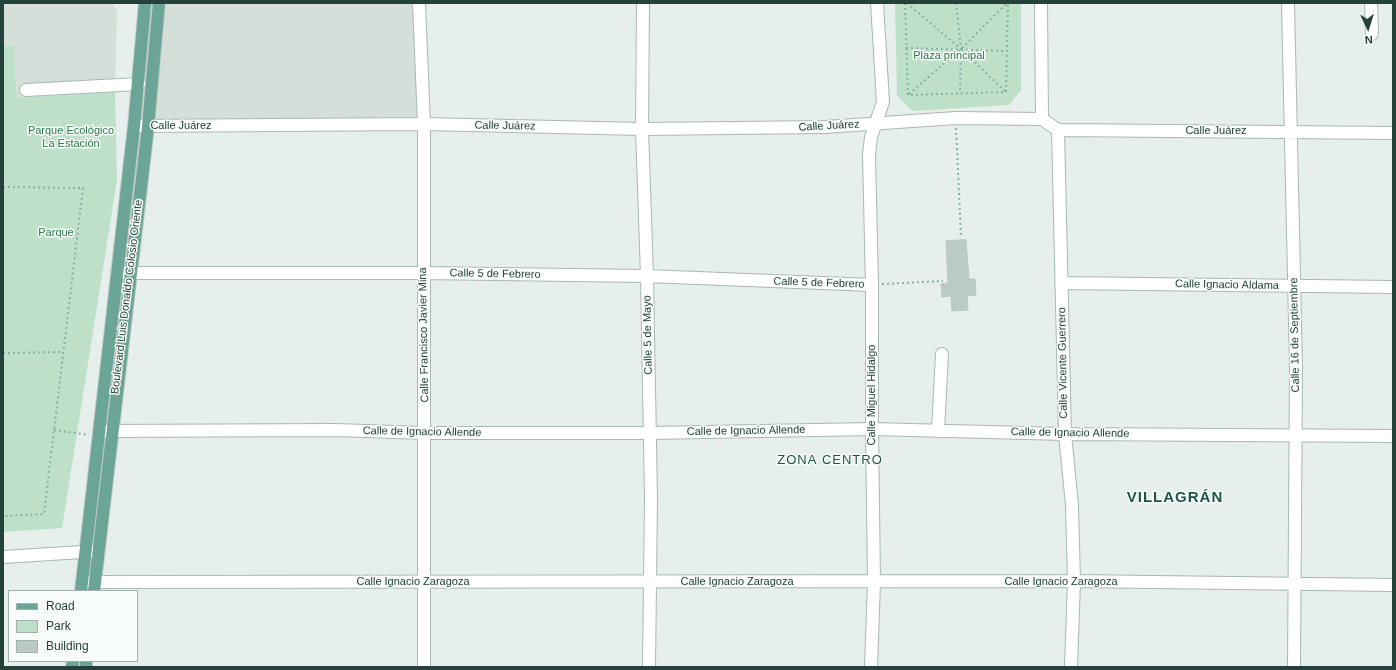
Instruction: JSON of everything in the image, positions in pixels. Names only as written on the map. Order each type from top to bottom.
[{"type":"main road","name":"Boulevard Luis Donaldo Colosio Oriente","points":[[81,586],[139,84],[145,3]]},
{"type":"main road","name":"Boulevard Luis Donaldo Colosio Oriente","points":[[94,586],[148,127],[159,3]]},
{"type":"street","name":"Calle Francisco Javier Mina","points":[[419,3],[424,124],[424,667]]},
{"type":"street","name":"Calle 5 de Mayo","points":[[643,3],[642,129],[650,433],[651,582],[649,667]]},
{"type":"street","name":"Calle Miguel Hidalgo","points":[[871,667],[874,582],[872,285],[869,155],[871,137],[883,102],[877,3]]},
{"type":"street","points":[[1041,3],[1042,119],[1058,130]]},
{"type":"street","name":"Calle 16 de Septiembre","points":[[1288,3],[1295,286],[1296,435],[1294,525],[1296,584],[1294,667]]},
{"type":"street","points":[[1371,3],[1372,34]]},
{"type":"street","points":[[26,90],[139,84]]},
{"type":"street","name":"Calle Juárez","points":[[134,126],[424,124],[642,129],[826,127],[956,118],[1042,119]]},
{"type":"street","name":"Calle Juárez","points":[[1058,130],[1393,133]]},
{"type":"street","name":"Calle Vicente Guerrero","points":[[1058,130],[1065,434],[1072,505],[1074,581],[1071,667]]},
{"type":"street","name":"Calle 5 de Febrero","points":[[117,273],[423,273],[647,276],[872,285]]},
{"type":"street","name":"Calle Ignacio Aldama","points":[[1061,283],[1393,287]]},
{"type":"street","points":[[938,431],[942,354]]},
{"type":"street","name":"Calle de Ignacio Allende","points":[[98,434],[111,432],[335,430],[425,433],[650,433],[872,429],[1065,434],[1393,436]]},
{"type":"street","points":[[3,558],[98,551]]},
{"type":"street","name":"Calle Ignacio Zaragoza","points":[[81,586],[424,582],[1074,581],[1393,585]]},
{"type":"street","points":[[73,667],[86,664]]},
{"type":"path","points":[[906,3],[908,95]]},
{"type":"path","points":[[906,3],[960,49],[1006,92]]},
{"type":"path","points":[[956,3],[960,49],[960,93]]},
{"type":"path","points":[[908,95],[960,49],[1007,3]]},
{"type":"path","points":[[1006,92],[1007,3]]},
{"type":"path","points":[[906,48],[1007,51]]},
{"type":"path","points":[[908,95],[1006,92]]},
{"type":"path","points":[[956,118],[961,236]]},
{"type":"path","points":[[3,187],[83,188],[44,514],[3,516]]},
{"type":"path","points":[[872,285],[943,281]]},
{"type":"path","points":[[3,353],[63,352]]},
{"type":"path","points":[[54,430],[98,434]]},
{"type":"shaded area","points":[[3,3],[112,3],[117,11],[115,92],[17,98],[14,46],[3,46]]},
{"type":"shaded area","points":[[158,3],[419,3],[424,124],[145,125]]},
{"type":"green space","name":"Plaza principal","points":[[895,3],[1021,3],[1021,90],[1009,105],[912,111],[897,95]]},
{"type":"green space","name":"Parque","points":[[3,46],[14,46],[17,98],[115,92],[117,180],[62,528],[3,532]]},
{"type":"building","points":[[966,240],[969,279],[975,279],[976,295],[967,296],[968,310],[952,311],[951,296],[942,297],[941,284],[948,283],[946,241]]},
{"type":"district","name":"ZONA CENTRO","points":[[830,460]]},
{"type":"district","name":"VILLAGRÁN","points":[[1175,498]]},
{"type":"park label","name":"Parque Ecológico La Estación","points":[[71,137]]}]
